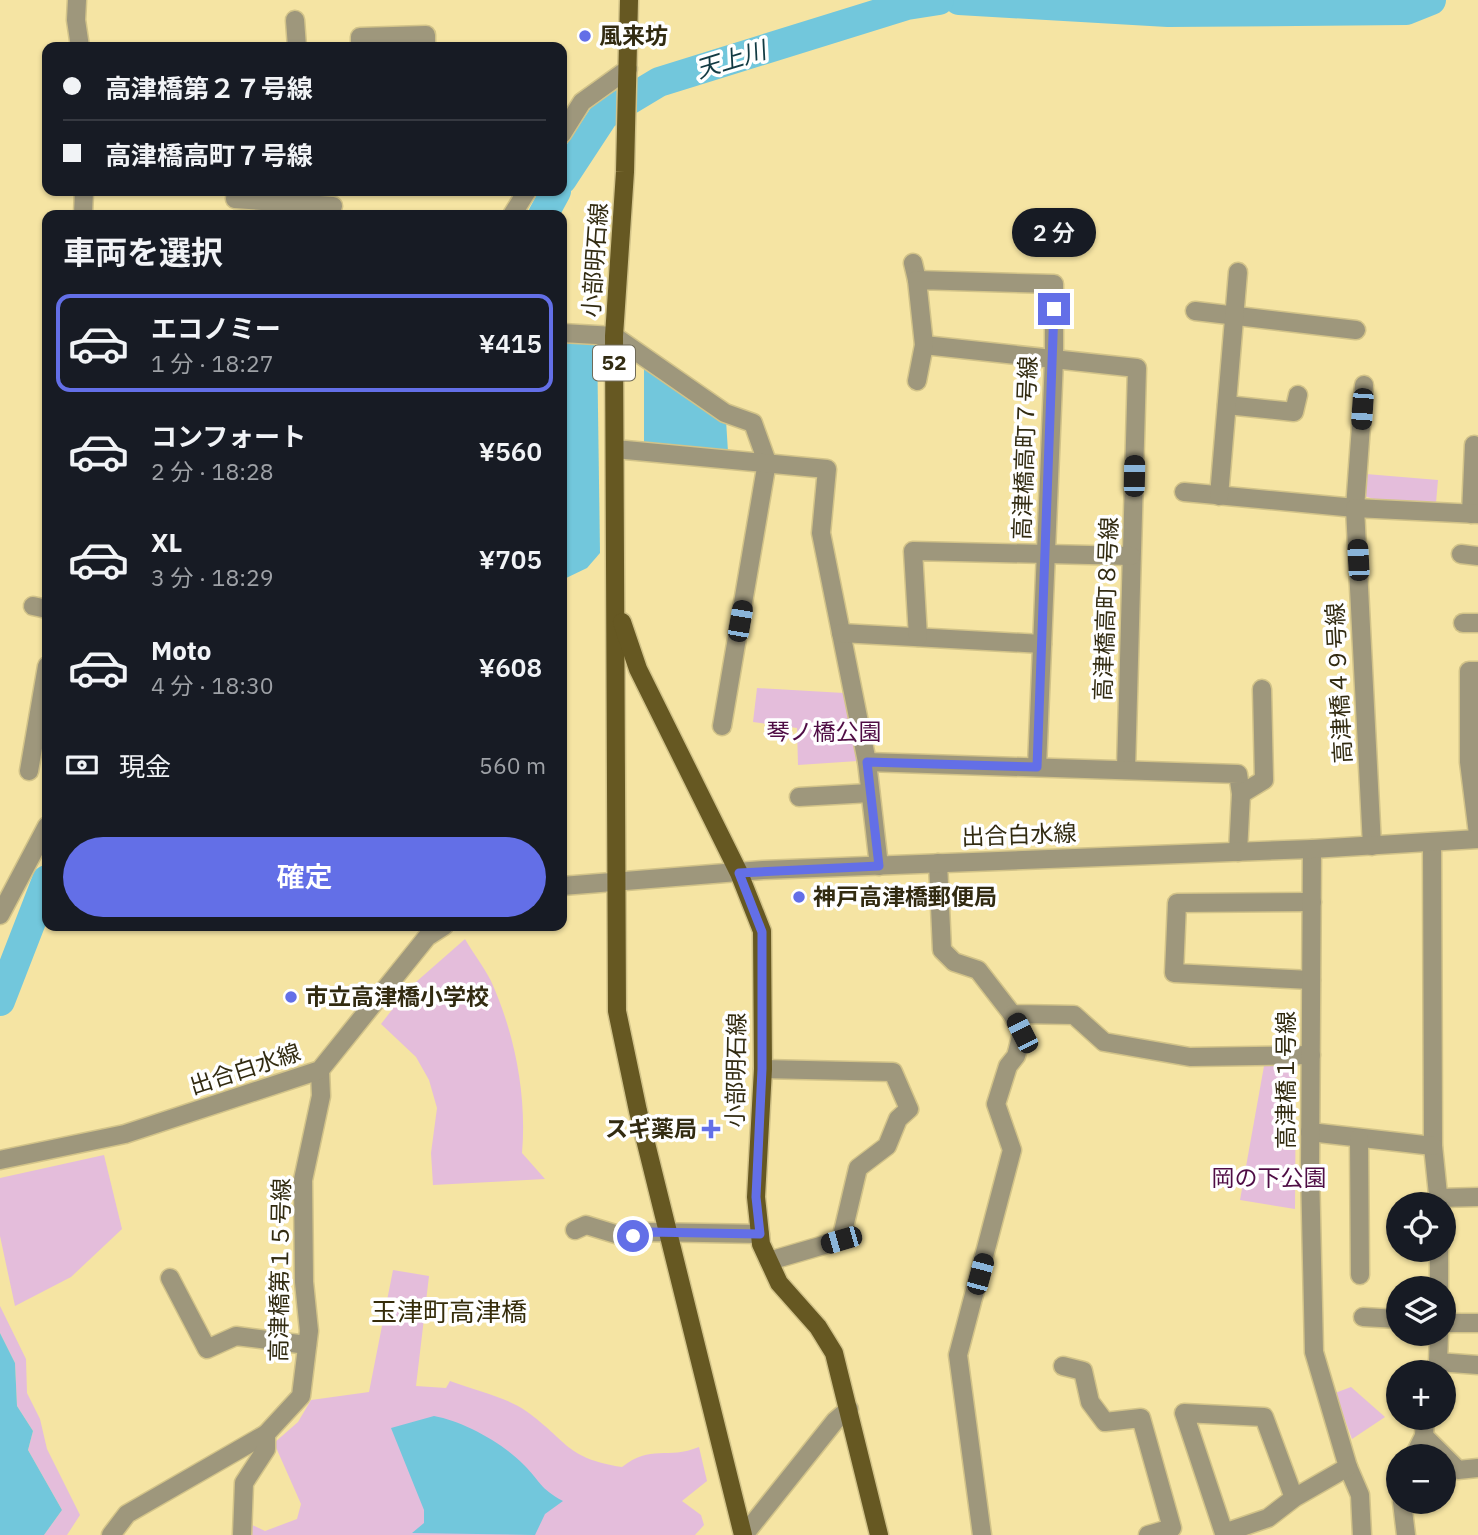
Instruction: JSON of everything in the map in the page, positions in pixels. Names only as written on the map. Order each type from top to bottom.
[{"type":"main road","name":"小部明石線","points":[[629,0],[627,117],[614,336],[617,1011],[744,1535]]},
{"type":"main road","name":"小部明石線","points":[[617,608],[638,670],[739,873],[762,932],[762,1069],[756,1197],[760,1234],[779,1283],[818,1327],[834,1353],[879,1535]]},
{"type":"street","points":[[77,0],[78,42]]},
{"type":"street","points":[[295,20],[297,42]]},
{"type":"street","points":[[360,42],[359,37],[426,35],[426,42]]},
{"type":"street","points":[[567,126],[582,102],[628,69]]},
{"type":"street","points":[[567,104],[582,102]]},
{"type":"street","points":[[235,196],[235,199],[334,204]]},
{"type":"street","name":"高津橋高町７号線","points":[[917,381],[924,345],[915,272],[1054,284],[1054,359],[1037,767]]},
{"type":"street","points":[[1219,496],[1238,272]]},
{"type":"street","points":[[1195,312],[1234,314],[1356,330]]},
{"type":"street","points":[[567,332],[614,336],[725,412],[753,423],[767,462],[722,726]]},
{"type":"street","name":"高津橋高町８号線","points":[[924,345],[1137,368],[1126,770]]},
{"type":"street","name":"高津橋４９号線","points":[[1364,385],[1355,508],[1372,846]]},
{"type":"street","points":[[1227,405],[1294,412],[1298,395]]},
{"type":"street","points":[[1184,492],[1355,508],[1474,514],[1474,445]]},
{"type":"street","points":[[615,449],[827,470],[821,533],[867,762],[879,866]]},
{"type":"street","points":[[918,638],[914,551],[1131,556]]},
{"type":"street","points":[[841,633],[1042,644]]},
{"type":"street","points":[[1478,671],[1469,671],[1469,762],[1478,837]]},
{"type":"street","points":[[1241,794],[1264,780],[1262,689]]},
{"type":"street","points":[[29,771],[42,705]]},
{"type":"street","points":[[867,762],[1238,774],[1241,794],[1238,852]]},
{"type":"street","points":[[799,797],[870,793]]},
{"type":"street","points":[[0,915],[42,835]]},
{"type":"street","name":"出合白水線","points":[[567,885],[615,880],[938,863],[1372,846],[1478,837]]},
{"type":"street","points":[[1432,842],[1433,1146],[1438,1192]]},
{"type":"street","name":"高津橋１号線","points":[[1312,849],[1310,1132],[1314,1352],[1348,1467],[1360,1496],[1362,1535]]},
{"type":"street","points":[[938,863],[942,950],[954,962],[978,970],[1012,1014],[1022,1033],[1016,1056],[1008,1066],[996,1104],[1012,1150],[958,1355],[982,1535]]},
{"type":"street","points":[[1311,980],[1174,973],[1177,903],[1312,902]]},
{"type":"street","name":"出合白水線","points":[[0,1160],[125,1134],[320,1070],[427,937],[436,931]]},
{"type":"street","points":[[1012,1014],[1074,1015],[1104,1042],[1190,1057],[1311,1055]]},
{"type":"street","points":[[762,1069],[893,1072],[909,1109],[898,1119],[887,1146],[858,1168],[841,1240],[769,1261]]},
{"type":"street","name":"高津橋第１５号線","points":[[242,1535],[244,1483],[266,1450],[266,1434],[301,1396],[307,1345],[303,1180],[321,1096],[320,1070]]},
{"type":"street","points":[[1310,1132],[1433,1146]]},
{"type":"street","points":[[1359,1138],[1360,1275]]},
{"type":"street","points":[[1456,1199],[1478,1197]]},
{"type":"street","points":[[575,1230],[586,1225],[622,1236],[669,1233],[760,1234]]},
{"type":"street","points":[[170,1278],[207,1349],[236,1336],[307,1345]]},
{"type":"street","points":[[1363,1317],[1386,1319]]},
{"type":"street","points":[[1456,1323],[1478,1323]]},
{"type":"street","points":[[1456,1366],[1478,1364]]},
{"type":"street","points":[[1063,1366],[1083,1371],[1090,1402],[1105,1422],[1141,1418],[1172,1528],[1148,1535]]},
{"type":"street","points":[[744,1535],[789,1483],[835,1421],[849,1409]]},
{"type":"street","points":[[1294,1498],[1264,1416],[1184,1413],[1225,1534],[1268,1518],[1294,1498],[1348,1467]]},
{"type":"street","points":[[1420,1444],[1424,1430]]},
{"type":"street","points":[[111,1535],[127,1514],[266,1434]]},
{"type":"street","points":[[1424,1436],[1458,1470],[1478,1468]]},
{"type":"street","points":[[1403,1514],[1406,1535]]},
{"type":"green space","points":[[1366,474],[1438,480],[1436,503],[1384,502],[1364,496]]},
{"type":"green space","name":"琴ノ橋公園","points":[[757,688],[844,693],[858,761],[798,765],[797,728],[753,722]]},
{"type":"green space","points":[[465,939],[491,981],[513,1044],[523,1110],[522,1153],[545,1179],[433,1185],[431,1153],[437,1108],[429,1080],[416,1057],[381,1024],[408,989]]},
{"type":"green space","name":"岡の下公園","points":[[1296,1064],[1295,1209],[1240,1200],[1264,1066]]},
{"type":"green space","points":[[104,1155],[122,1229],[71,1277],[15,1306],[0,1236],[0,1178]]},
{"type":"green space","points":[[393,1270],[429,1276],[416,1386],[446,1388],[450,1381],[490,1394],[526,1411],[568,1447],[589,1459],[603,1463],[622,1467],[642,1456],[688,1451],[699,1447],[707,1481],[682,1501],[701,1515],[704,1525],[695,1535],[252,1535],[250,1524],[265,1531],[297,1519],[301,1504],[274,1443],[298,1422],[311,1400],[369,1392]]},
{"type":"green space","points":[[0,1306],[26,1359],[27,1393],[40,1419],[47,1449],[80,1515],[67,1535],[44,1535],[62,1510],[28,1450],[33,1431],[17,1406],[15,1363],[0,1333]]},
{"type":"green space","points":[[1351,1387],[1385,1417],[1352,1439],[1335,1393]]},
{"type":"water","points":[[567,339],[597,339],[600,553],[587,568],[567,578]]},
{"type":"water","points":[[644,365],[726,420],[728,452],[644,443]]},
{"type":"water","points":[[0,1333],[15,1363],[17,1406],[33,1431],[28,1450],[62,1510],[44,1535],[0,1535]]},
{"type":"water","points":[[434,1416],[470,1428],[494,1441],[563,1501],[545,1514],[535,1535],[412,1533],[424,1523],[424,1510],[391,1428]]},
{"type":"waterway","name":"天上川","points":[[567,171],[604,115],[659,82],[907,5],[939,0]]},
{"type":"waterway","name":"天上川","points":[[959,0],[1168,12],[1406,10],[1431,0]]},
{"type":"waterway","name":"天上川","points":[[546,210],[553,196]]},
{"type":"waterway","name":"天上川","points":[[0,1001],[42,893]]},
{"type":"place","name":"風来坊","points":[[585,36]]},
{"type":"place","name":"神戸高津橋郵便局","points":[[799,897]]},
{"type":"place","name":"市立高津橋小学校","points":[[291,997]]},
{"type":"place","name":"スギ薬局","points":[[711,1129]]},
{"type":"district","name":"玉津町高津橋","points":[[449,1312]]},
{"type":"route","points":[[633,1236],[648,1232],[760,1234],[756,1197],[762,1069],[762,932],[739,873],[879,866],[867,762],[1037,767],[1054,309]]}]
